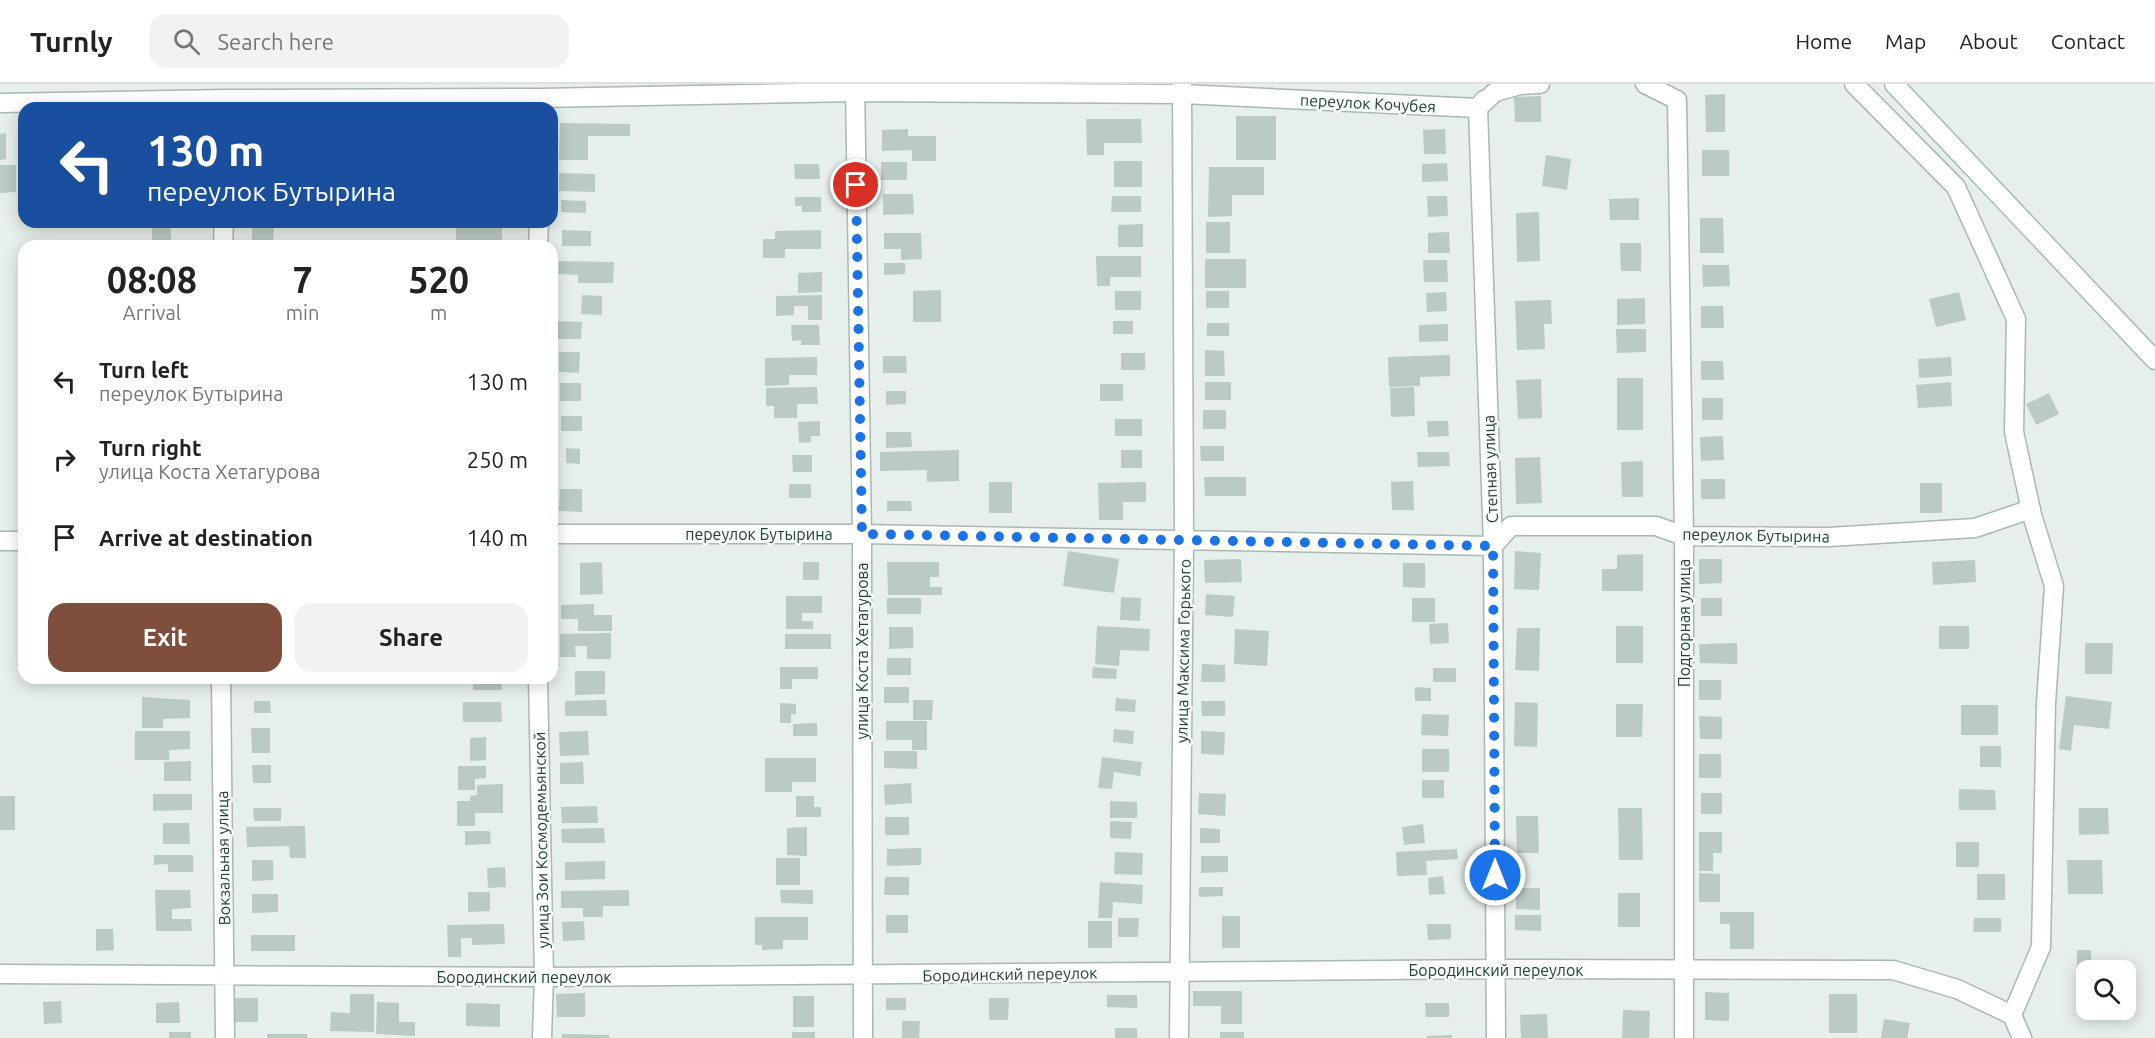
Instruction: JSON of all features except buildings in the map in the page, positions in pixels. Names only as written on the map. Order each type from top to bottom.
[{"type":"street","name":"Степная улица","points":[[1489,84],[1490,93],[1478,108],[1493,546],[1496,1038]]},
{"type":"street","points":[[1478,108],[1495,92],[1520,85],[1540,84]]},
{"type":"street","name":"Подгорная улица","points":[[1645,84],[1677,100],[1684,536],[1684,1038]]},
{"type":"street","points":[[1854,84],[1956,187],[2016,319],[2014,432],[2031,509],[2054,586],[2046,703],[2042,947],[2012,1015],[2022,1038]]},
{"type":"street","points":[[1894,84],[2155,360]]},
{"type":"street","name":"переулок Кочубея","points":[[0,102],[226,97],[540,97],[855,88],[1182,89],[1478,108]]},
{"type":"street","name":"улица Коста Хетагурова","points":[[855,88],[862,534],[863,1038]]},
{"type":"street","name":"улица Максима Горького","points":[[1179,1038],[1184,540],[1182,89]]},
{"type":"street","name":"переулок Бутырина","points":[[558,534],[862,534],[1493,546],[1511,525],[1656,526],[1684,536],[1829,537],[1975,528],[2031,509]]},
{"type":"street","points":[[0,541],[18,541]]},
{"type":"street","name":"Вокзальная улица","points":[[221,684],[225,1038]]},
{"type":"street","name":"улица Зои Космодемьянской","points":[[538,684],[544,977],[542,1038]]},
{"type":"street","name":"Бородинский переулок","points":[[0,974],[544,977],[1495,969],[1893,970],[1957,989],[2012,1015]]},
{"type":"route","points":[[856,185],[862,534],[1493,546],[1495,875]]}]
